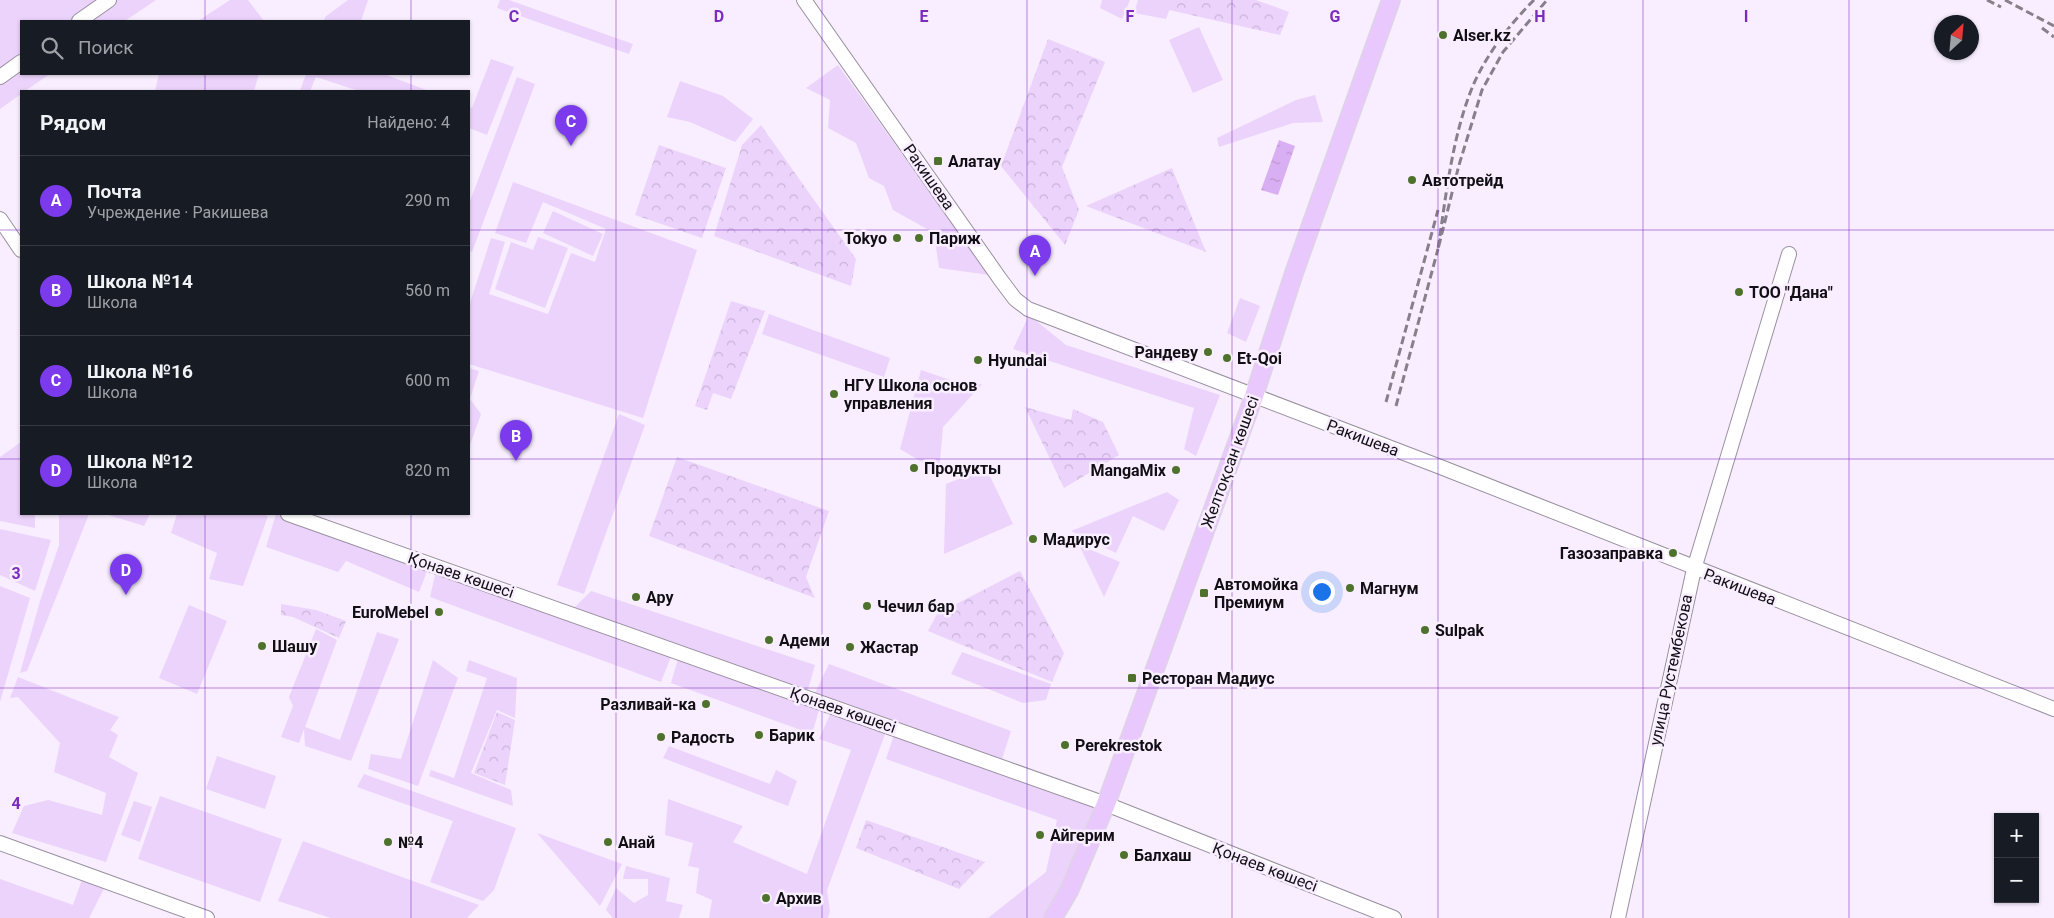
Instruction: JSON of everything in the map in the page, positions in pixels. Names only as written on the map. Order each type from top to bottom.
[{"type":"main road","name":"Желтоқсан көшесі","points":[[1053,918],[1069,891],[1106,804],[1254,396],[1300,256],[1391,0]]},
{"type":"street","points":[[80,20],[109,0]]},
{"type":"street","name":"Ракишева","points":[[804,0],[1016,299],[1028,309],[1438,466],[2054,709]]},
{"type":"street","points":[[0,77],[20,63]]},
{"type":"street","points":[[0,219],[20,249]]},
{"type":"street","name":"улица Рустембекова","points":[[1618,918],[1694,568],[1789,254]]},
{"type":"street","name":"Қонаев көшесі","points":[[291,515],[1106,804],[1394,918]]},
{"type":"street","points":[[0,842],[207,918]]},
{"type":"green space","points":[[0,0],[99,0],[70,20],[20,20],[20,57],[0,71]]},
{"type":"green space","points":[[116,0],[156,0],[126,20],[87,20]]},
{"type":"green space","points":[[230,0],[248,0],[263,20],[200,20]]},
{"type":"green space","points":[[348,0],[368,0],[361,20],[324,20],[325,17]]},
{"type":"green space","points":[[500,0],[509,0],[633,44],[629,54],[497,8]]},
{"type":"green space","points":[[1102,0],[1130,0],[1122,19],[1100,8]]},
{"type":"green space","points":[[1138,0],[1173,0],[1166,19],[1134,13]]},
{"type":"green space","points":[[1173,0],[1256,0],[1289,12],[1280,35],[1169,10]]},
{"type":"green space","points":[[1199,27],[1223,80],[1193,93],[1169,40]]},
{"type":"green space","points":[[1048,39],[1105,62],[1062,167],[1079,210],[1065,245],[1001,166]]},
{"type":"green space","points":[[491,59],[514,67],[487,135],[470,128],[470,107],[472,108]]},
{"type":"green space","points":[[838,65],[989,275],[939,268],[934,233],[893,210],[884,186],[869,178],[856,143],[828,128],[830,100],[806,88]]},
{"type":"green space","points":[[20,68],[20,75],[49,75],[26,90],[20,90],[20,95],[0,109],[0,82]]},
{"type":"green space","points":[[159,75],[259,75],[254,90],[155,90]]},
{"type":"green space","points":[[306,75],[387,75],[426,90],[356,90],[316,77],[310,90],[300,90]]},
{"type":"green space","points":[[517,77],[535,84],[472,252],[470,251],[470,201]]},
{"type":"green space","points":[[680,81],[723,96],[753,119],[735,142],[690,122],[667,117]]},
{"type":"green space","points":[[1315,95],[1323,122],[1293,123],[1219,147],[1217,138],[1296,100]]},
{"type":"green space","points":[[761,125],[856,259],[851,286],[714,236],[742,145]]},
{"type":"green space","points":[[659,145],[726,168],[702,238],[635,215]]},
{"type":"green space","points":[[1172,168],[1206,252],[1086,206]]},
{"type":"green space","points":[[513,182],[697,250],[643,418],[470,364],[470,303],[491,238],[505,242],[489,294],[548,314],[571,253],[595,262],[606,229],[543,202],[526,243],[495,233]]},
{"type":"green space","points":[[553,211],[603,234],[593,256],[543,233]]},
{"type":"green space","points":[[538,237],[568,248],[545,308],[495,289],[511,242],[533,250]]},
{"type":"green space","points":[[1240,298],[1260,306],[1246,342],[1227,333]]},
{"type":"green space","points":[[731,301],[765,311],[731,399],[713,393],[707,410],[695,406]]},
{"type":"green space","points":[[769,314],[890,358],[884,377],[762,334]]},
{"type":"green space","points":[[1029,315],[1066,345],[1220,395],[1196,456],[1184,449],[1194,408],[1013,349]]},
{"type":"green space","points":[[470,368],[479,371],[470,399]]},
{"type":"green space","points":[[921,370],[965,385],[982,384],[943,427],[939,472],[900,449]]},
{"type":"green space","points":[[470,399],[481,414],[470,445]]},
{"type":"green space","points":[[1025,407],[1071,420],[1073,409],[1103,422],[1119,455],[1064,488]]},
{"type":"green space","points":[[619,414],[645,425],[584,594],[557,585]]},
{"type":"green space","points":[[20,443],[20,515],[35,515],[35,528],[0,521],[0,457]]},
{"type":"green space","points":[[677,457],[829,511],[806,577],[815,598],[649,536]]},
{"type":"green space","points":[[986,468],[1013,524],[944,554],[946,484]]},
{"type":"green space","points":[[1167,492],[1179,500],[1164,531],[1133,516],[1116,553],[1071,531]]},
{"type":"green space","points":[[59,515],[89,515],[27,671],[20,673],[40,601],[59,545]]},
{"type":"green space","points":[[108,515],[150,515],[144,526]]},
{"type":"green space","points":[[177,515],[268,516],[243,586],[209,579],[217,553],[171,533]]},
{"type":"green space","points":[[276,515],[279,515],[429,566],[419,592],[346,561],[338,572],[266,547]]},
{"type":"green space","points":[[0,529],[51,540],[35,591],[0,575]]},
{"type":"green space","points":[[1079,545],[1120,562],[1104,597]]},
{"type":"green space","points":[[436,571],[672,654],[661,682],[430,597]]},
{"type":"green space","points":[[1020,571],[1064,653],[1052,682],[928,631],[937,614]]},
{"type":"green space","points":[[0,586],[30,598],[0,702]]},
{"type":"green space","points":[[591,591],[815,665],[807,693],[574,608]]},
{"type":"green space","points":[[281,604],[316,610],[346,621],[339,638],[293,617],[281,615]]},
{"type":"green space","points":[[189,605],[227,621],[197,694],[159,678]]},
{"type":"green space","points":[[316,629],[337,640],[305,727],[340,740],[377,632],[399,639],[351,761],[305,746],[304,729],[299,743],[281,737],[293,706],[289,697]]},
{"type":"green space","points":[[962,652],[1051,684],[1046,700],[1023,703],[951,674]]},
{"type":"green space","points":[[679,655],[820,706],[812,734],[671,683]]},
{"type":"green space","points":[[433,660],[458,678],[418,786],[368,769],[371,754],[401,759]]},
{"type":"green space","points":[[469,660],[517,678],[515,718],[497,710],[471,773],[511,790],[513,806],[429,776],[431,770],[454,778],[487,678],[466,671]]},
{"type":"green space","points":[[829,664],[1011,731],[1001,762],[814,695]]},
{"type":"green space","points":[[18,677],[119,717],[110,730],[118,735],[109,757],[138,773],[106,862],[12,833],[24,806],[48,800],[102,815],[106,793],[54,772],[60,743],[18,697],[10,698]]},
{"type":"green space","points":[[832,710],[887,729],[827,890],[830,911],[828,918],[709,918],[712,900],[696,893],[699,868],[688,866],[693,843],[665,835],[668,799],[743,826],[733,842],[807,874],[851,750],[819,739]]},
{"type":"green space","points":[[497,712],[515,720],[505,785],[474,773]]},
{"type":"green space","points":[[895,732],[1098,809],[1062,897],[1043,918],[988,918],[1046,872],[1057,820],[886,759]]},
{"type":"green space","points":[[669,746],[770,784],[776,770],[797,781],[788,806],[663,758]]},
{"type":"green space","points":[[217,756],[276,776],[265,809],[206,789]]},
{"type":"green space","points":[[364,774],[516,828],[494,890],[483,901],[430,882],[453,821],[357,787]]},
{"type":"green space","points":[[160,796],[282,839],[260,902],[138,859]]},
{"type":"green space","points":[[134,801],[152,807],[140,842],[121,835]]},
{"type":"green space","points":[[866,820],[985,862],[959,889],[856,848]]},
{"type":"green space","points":[[537,833],[622,864],[600,906]]},
{"type":"green space","points":[[0,837],[111,875],[89,918],[0,918],[0,879],[73,905],[83,877]]},
{"type":"green space","points":[[303,841],[479,905],[467,918],[331,918],[278,901]]},
{"type":"green space","points":[[626,866],[670,878],[666,901],[683,905],[679,918],[613,918],[606,910],[616,888],[634,903],[648,895],[648,879],[623,879]]},
{"type":"water","points":[[1279,140],[1295,146],[1278,195],[1261,190]]},
{"type":"railway","points":[[1534,0],[1499,41],[1477,76],[1472,88],[1459,127],[1438,249],[1459,165],[1482,90],[1503,52],[1547,0]]},
{"type":"railway","points":[[1987,0],[2001,7]]},
{"type":"railway","points":[[2005,0],[2054,26]]},
{"type":"railway","points":[[2042,28],[2054,37]]},
{"type":"railway","points":[[1386,402],[1438,210]]},
{"type":"railway","points":[[1396,406],[1438,249]]},
{"type":"place","name":"Alser.kz","points":[[1443,35]]},
{"type":"place","name":"Школа №16","points":[[571,146]]},
{"type":"place","name":"Алатау","points":[[938,161]]},
{"type":"place","name":"Автотрейд","points":[[1412,180]]},
{"type":"place","name":"Tokyo","points":[[897,238]]},
{"type":"place","name":"Париж","points":[[919,238]]},
{"type":"place","name":"Почта","points":[[1035,276]]},
{"type":"place","name":"ТОО \"Дана\"","points":[[1739,292]]},
{"type":"place","name":"Рандеву","points":[[1208,352]]},
{"type":"place","name":"Et-Qoi","points":[[1227,358]]},
{"type":"place","name":"Hyundai","points":[[978,360]]},
{"type":"place","name":"НГУ Школа основ управления","points":[[834,394]]},
{"type":"place","name":"Школа №14","points":[[516,461]]},
{"type":"place","name":"Продукты","points":[[914,468]]},
{"type":"place","name":"MangaMix","points":[[1176,470]]},
{"type":"place","name":"Мадирус","points":[[1033,539]]},
{"type":"place","name":"Газозаправка","points":[[1673,553]]},
{"type":"place","name":"Магнум","points":[[1350,588]]},
{"type":"place","name":"Автомойка Премиум","points":[[1204,593]]},
{"type":"place","name":"Школа №12","points":[[126,595]]},
{"type":"place","name":"Ару","points":[[636,597]]},
{"type":"place","name":"Чечил бар","points":[[867,606]]},
{"type":"place","name":"EuroMebel","points":[[439,612]]},
{"type":"place","name":"Sulpak","points":[[1425,630]]},
{"type":"place","name":"Адеми","points":[[769,640]]},
{"type":"place","name":"Шашу","points":[[262,646]]},
{"type":"place","name":"Жастар","points":[[850,647]]},
{"type":"place","name":"Ресторан Мадиус","points":[[1132,678]]},
{"type":"place","name":"Разливай-ка","points":[[706,704]]},
{"type":"place","name":"Барик","points":[[759,735]]},
{"type":"place","name":"Радость","points":[[661,737]]},
{"type":"place","name":"Perekrestok","points":[[1065,745]]},
{"type":"place","name":"Айгерим","points":[[1040,835]]},
{"type":"place","name":"№4","points":[[388,842]]},
{"type":"place","name":"Анай","points":[[608,842]]},
{"type":"place","name":"Балхаш","points":[[1124,855]]},
{"type":"place","name":"Архив","points":[[766,898]]}]
